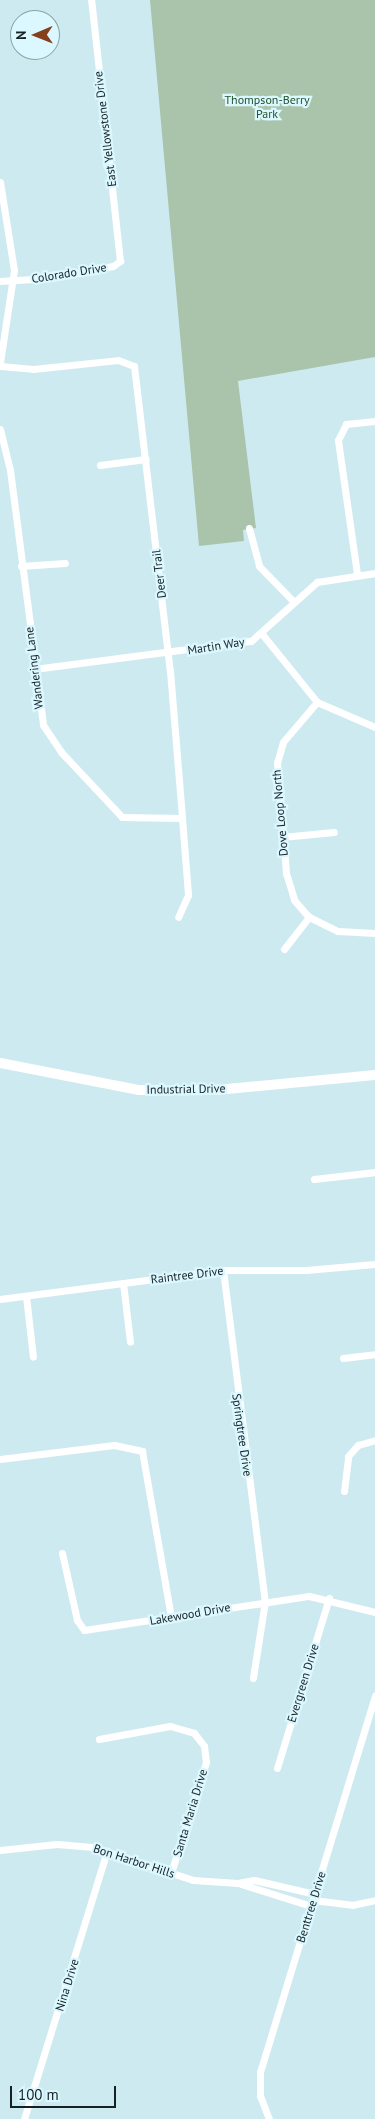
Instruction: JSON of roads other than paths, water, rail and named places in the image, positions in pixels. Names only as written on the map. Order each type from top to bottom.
[{"type":"street","name":"East Yellowstone Drive","points":[[91,0],[120,258]]},
{"type":"street","points":[[0,182],[8,210],[14,281],[0,365]]},
{"type":"street","name":"Colorado Drive","points":[[0,281],[14,281],[113,266],[120,258]]},
{"type":"street","name":"Deer Trail","points":[[0,365],[33,369],[132,362],[146,459],[168,652],[182,818],[188,896],[178,917]]},
{"type":"street","points":[[357,574],[339,435],[346,424],[375,421]]},
{"type":"street","name":"Wandering Lane","points":[[0,429],[21,566],[39,715],[48,735],[110,807],[129,819],[182,818]]},
{"type":"street","points":[[100,465],[146,459]]},
{"type":"street","points":[[249,528],[259,566],[294,602]]},
{"type":"street","points":[[21,566],[65,563]]},
{"type":"street","name":"Martin Way","points":[[34,668],[232,645],[262,634],[317,582],[357,574],[375,573]]},
{"type":"street","points":[[262,634],[317,702],[375,726]]},
{"type":"street","name":"Dove Loop North","points":[[309,917],[290,892],[276,774],[279,752],[317,702]]},
{"type":"street","points":[[282,837],[334,832]]},
{"type":"street","points":[[284,949],[309,917],[345,932],[375,933]]},
{"type":"street","name":"Industrial Drive","points":[[0,1063],[139,1090],[216,1090],[375,1075]]},
{"type":"street","points":[[314,1179],[375,1172]]},
{"type":"street","name":"Raintree Drive","points":[[0,1299],[223,1270],[306,1270],[375,1264]]},
{"type":"street","name":"Springtree Drive","points":[[223,1270],[265,1601],[253,1678]]},
{"type":"street","points":[[123,1283],[130,1342]]},
{"type":"street","points":[[26,1296],[32,1356]]},
{"type":"street","points":[[344,1358],[375,1354]]},
{"type":"street","points":[[344,1492],[348,1456],[358,1445],[375,1440]]},
{"type":"street","points":[[0,1459],[114,1445],[142,1451],[171,1617]]},
{"type":"street","name":"Lakewood Drive","points":[[62,1554],[77,1620],[84,1630],[265,1601],[328,1598],[375,1612]]},
{"type":"street","name":"Evergreen Drive","points":[[277,1768],[328,1598]]},
{"type":"street","name":"Benttree Drive","points":[[269,2119],[260,2096],[260,2072],[375,1695]]},
{"type":"street","name":"Santa Maria Drive","points":[[99,1739],[170,1726],[194,1733],[204,1746],[206,1762],[172,1873]]},
{"type":"street","name":"Bon Harbor Hills","points":[[0,1850],[56,1844],[107,1851],[172,1873],[238,1883],[313,1900],[352,1905],[375,1900]]},
{"type":"street","name":"Nina Drive","points":[[24,2119],[107,1851]]},
{"type":"street","name":"Bon Harbor Hills","points":[[238,1883],[254,1880],[313,1900]]},
{"type":"park label","name":"Thompson-Berry Park","points":[[267,107]]}]
